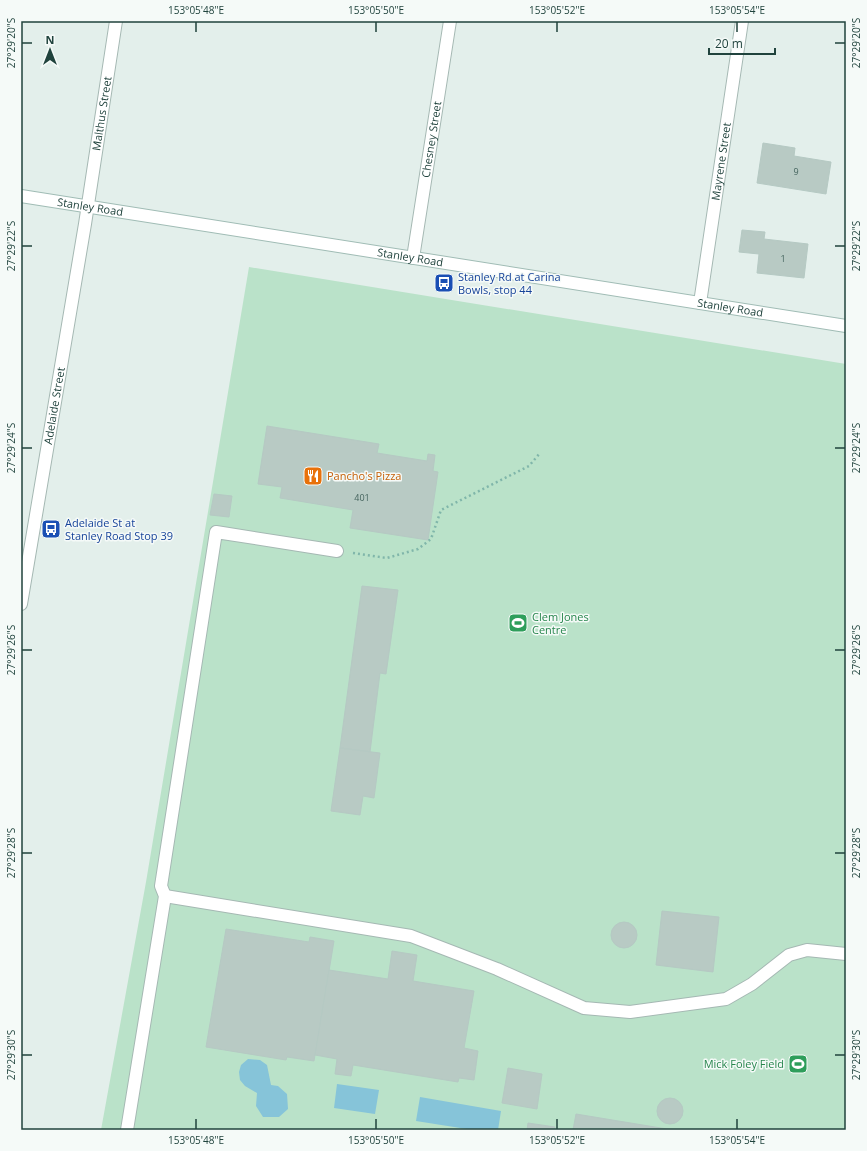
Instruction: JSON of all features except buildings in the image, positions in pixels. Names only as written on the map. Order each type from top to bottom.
[{"type":"street","name":"Malthus Street","points":[[87,207],[116,21]]},
{"type":"street","name":"Chesney Street","points":[[413,258],[450,21]]},
{"type":"street","name":"Mayrene Street","points":[[700,303],[742,21]]},
{"type":"street","name":"Stanley Road","points":[[21,196],[846,326]]},
{"type":"street","name":"Adelaide Street","points":[[21,604],[87,207]]},
{"type":"street","points":[[127,1130],[165,896],[161,886],[216,532],[337,551]]},
{"type":"street","points":[[165,896],[411,936],[497,969],[584,1008],[630,1012],[726,999],[752,984],[789,955],[807,950],[846,954]]},
{"type":"path","points":[[337,551],[388,558],[418,549],[431,539],[441,510],[529,466],[540,453]]},
{"type":"green space","name":"Clem Jones Centre","points":[[249,267],[846,364],[846,1130],[101,1130],[146,882]]},
{"type":"water","points":[[248,1059],[260,1060],[267,1065],[271,1085],[278,1086],[287,1094],[288,1109],[279,1117],[263,1117],[256,1106],[257,1093],[245,1086],[240,1080],[239,1072],[241,1065]]},
{"type":"water","points":[[337,1084],[379,1090],[375,1114],[334,1108]]},
{"type":"water","points":[[420,1097],[501,1111],[498,1130],[473,1130],[416,1121]]},
{"type":"place","name":"Stanley Rd at Carina Bowls, stop 44","points":[[444,283]]},
{"type":"place","name":"Pancho's Pizza","points":[[313,476]]},
{"type":"place","name":"Adelaide St at Stanley Road Stop 39","points":[[51,529]]},
{"type":"place","name":"Clem Jones Centre","points":[[518,623]]},
{"type":"place","name":"Mick Foley Field","points":[[798,1064]]}]
